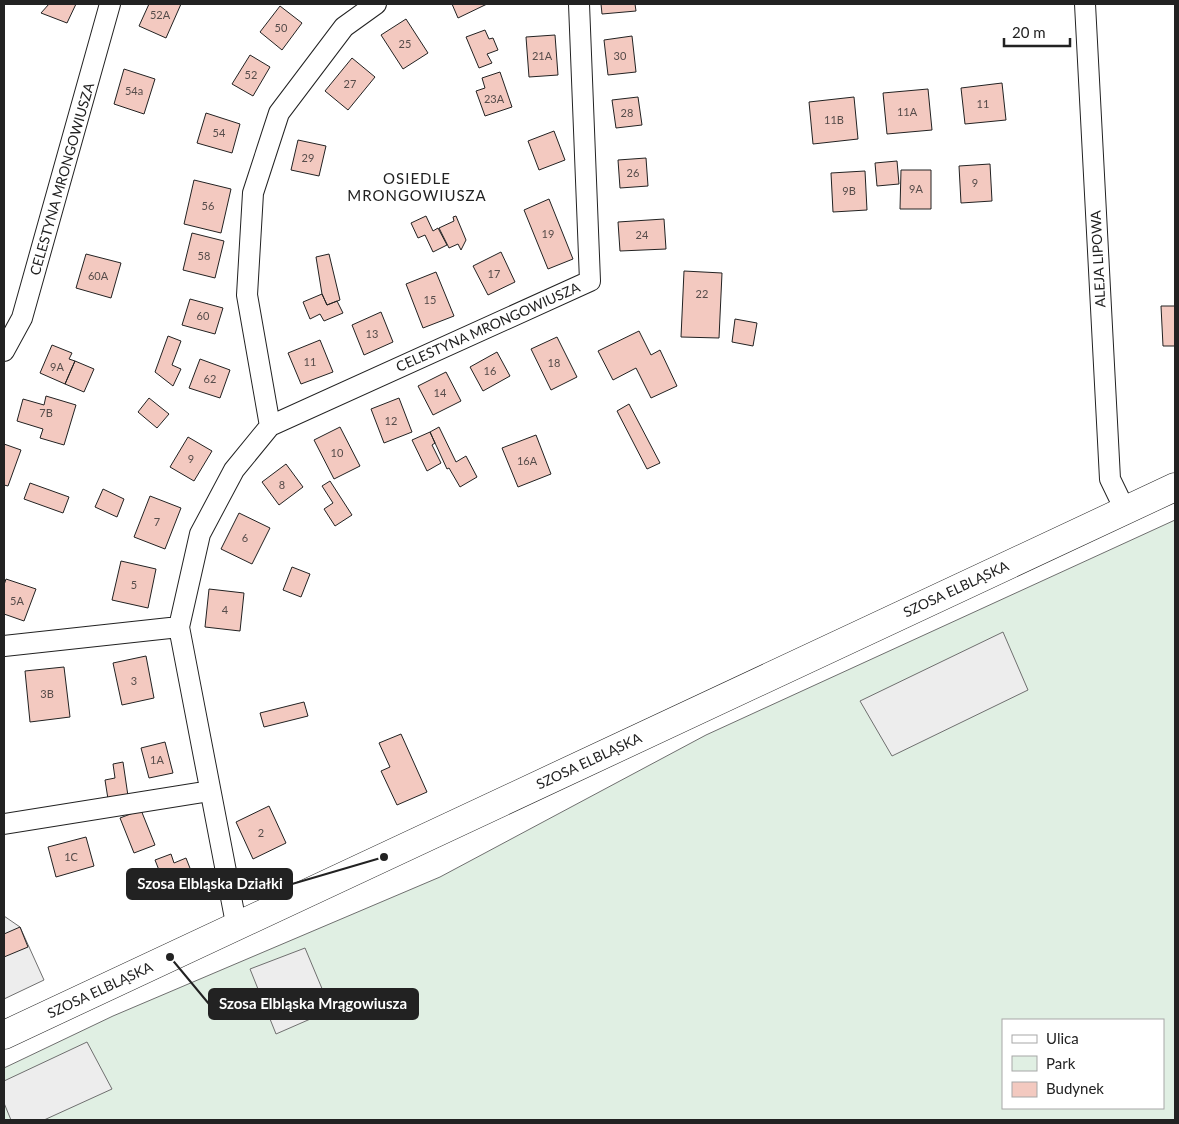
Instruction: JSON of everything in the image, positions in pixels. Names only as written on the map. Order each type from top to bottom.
[{"type":"main road","name":"SZOSA ELBLĄSKA","points":[[4,1035],[1175,487]]},
{"type":"street","name":"CELESTYNA MRONGOWIUSZA","points":[[4,351],[22,318],[110,4]]},
{"type":"street","points":[[270,426],[247,295],[253,193],[279,113],[344,27],[376,4]]},
{"type":"street","name":"CELESTYNA MRONGOWIUSZA","points":[[238,925],[179,627],[200,534],[234,470],[270,426],[590,281],[579,4]]},
{"type":"street","name":"ALEJA LIPOWA","points":[[1085,4],[1110,479],[1125,510]]},
{"type":"street","points":[[4,646],[179,627]]},
{"type":"street","points":[[4,824],[210,791]]},
{"type":"green space","points":[[1175,520],[1175,1120],[4,1120],[4,1068],[113,1016],[440,877],[706,735]]},
{"type":"shaded area","points":[[1003,632],[1028,690],[892,756],[860,701]]},
{"type":"shaded area","points":[[4,916],[20,927],[44,980],[4,999]]},
{"type":"shaded area","points":[[305,948],[331,1010],[276,1034],[250,969]]},
{"type":"shaded area","points":[[87,1042],[112,1089],[44,1120],[11,1120],[4,1103],[4,1081]]},
{"type":"building","points":[[49,4],[76,4],[67,23],[41,13]]},
{"type":"building","points":[[149,4],[181,4],[166,38],[139,26]]},
{"type":"building","points":[[452,4],[487,4],[458,18]]},
{"type":"building","points":[[601,4],[635,4],[636,11],[602,14]]},
{"type":"building","points":[[280,6],[302,23],[282,50],[260,32]]},
{"type":"building","points":[[406,19],[428,53],[403,69],[381,35]]},
{"type":"building","points":[[485,30],[489,39],[493,38],[498,50],[487,54],[492,63],[479,68],[466,37]]},
{"type":"building","points":[[555,35],[558,75],[529,77],[526,37]]},
{"type":"building","points":[[632,36],[636,72],[608,75],[604,40]]},
{"type":"building","points":[[250,55],[270,67],[253,96],[232,84]]},
{"type":"building","points":[[352,58],[375,77],[348,110],[325,91]]},
{"type":"building","points":[[124,69],[155,79],[144,114],[114,104]]},
{"type":"building","points":[[500,72],[512,107],[485,116],[476,91],[485,88],[482,78]]},
{"type":"building","points":[[1002,83],[1006,120],[965,124],[961,88]]},
{"type":"building","points":[[928,89],[932,130],[887,134],[883,93]]},
{"type":"building","points":[[638,97],[642,125],[616,128],[612,100]]},
{"type":"building","points":[[854,97],[858,139],[813,144],[809,102]]},
{"type":"building","points":[[206,113],[240,124],[232,153],[197,143]]},
{"type":"building","points":[[554,131],[565,160],[539,170],[528,141]]},
{"type":"building","points":[[298,140],[326,146],[319,176],[291,170]]},
{"type":"building","points":[[646,158],[648,186],[620,188],[618,160]]},
{"type":"building","points":[[897,161],[899,184],[877,186],[875,163]]},
{"type":"building","points":[[990,164],[992,201],[961,203],[959,166]]},
{"type":"building","points":[[901,170],[931,170],[931,209],[900,209]]},
{"type":"building","points":[[865,171],[867,210],[833,212],[831,173]]},
{"type":"building","points":[[194,180],[231,189],[221,233],[184,224]]},
{"type":"building","points":[[549,199],[573,259],[548,269],[524,210]]},
{"type":"building","points":[[426,216],[433,231],[438,228],[447,245],[433,252],[425,235],[418,238],[411,223]]},
{"type":"building","points":[[456,216],[466,240],[461,250],[458,244],[449,248],[439,228],[454,221],[453,217]]},
{"type":"building","points":[[664,219],[666,249],[620,251],[618,222]]},
{"type":"building","points":[[192,233],[224,241],[215,278],[183,270]]},
{"type":"building","points":[[501,252],[515,282],[488,295],[473,266]]},
{"type":"building","points":[[86,254],[121,263],[111,298],[76,288]]},
{"type":"building","points":[[329,254],[340,300],[327,305],[322,294],[316,257]]},
{"type":"building","points":[[684,271],[722,273],[719,338],[681,337]]},
{"type":"building","points":[[436,272],[454,316],[423,328],[406,284]]},
{"type":"building","points":[[322,294],[327,305],[337,301],[343,313],[324,321],[320,314],[310,319],[303,302]]},
{"type":"building","points":[[190,299],[223,308],[215,334],[182,325]]},
{"type":"building","points":[[1161,306],[1175,306],[1175,346],[1163,346]]},
{"type":"building","points":[[381,312],[393,342],[364,355],[352,325]]},
{"type":"building","points":[[735,319],[757,323],[753,346],[732,342]]},
{"type":"building","points":[[639,331],[651,355],[660,350],[677,386],[651,398],[636,368],[613,380],[598,351]]},
{"type":"building","points":[[168,336],[181,341],[172,365],[181,369],[173,386],[155,372]]},
{"type":"building","points":[[557,337],[577,377],[551,390],[531,349]]},
{"type":"building","points":[[320,340],[333,372],[301,384],[288,353]]},
{"type":"building","points":[[52,345],[72,353],[69,359],[75,361],[65,384],[40,373]]},
{"type":"building","points":[[497,352],[510,376],[483,391],[470,367]]},
{"type":"building","points":[[200,359],[230,370],[220,398],[189,388]]},
{"type":"building","points":[[75,361],[94,369],[84,392],[65,384]]},
{"type":"building","points":[[446,372],[461,401],[433,415],[418,386]]},
{"type":"building","points":[[46,396],[76,405],[64,445],[40,438],[43,429],[17,421],[23,399],[44,405]]},
{"type":"building","points":[[149,398],[169,414],[157,428],[138,412]]},
{"type":"building","points":[[399,398],[412,432],[384,443],[371,409]]},
{"type":"building","points":[[629,404],[660,463],[647,469],[617,411]]},
{"type":"building","points":[[340,427],[360,466],[334,479],[314,440]]},
{"type":"building","points":[[439,427],[456,462],[466,456],[477,477],[460,487],[449,468],[447,469],[430,432]]},
{"type":"building","points":[[430,432],[435,443],[432,445],[441,463],[427,471],[412,440]]},
{"type":"building","points":[[536,435],[551,474],[518,487],[502,448]]},
{"type":"building","points":[[188,437],[212,451],[194,481],[170,467]]},
{"type":"building","points":[[4,444],[21,450],[8,486],[4,485]]},
{"type":"building","points":[[286,464],[303,487],[279,505],[262,482]]},
{"type":"building","points":[[330,481],[352,515],[335,526],[324,509],[333,503],[322,486]]},
{"type":"building","points":[[30,483],[69,497],[63,513],[24,499]]},
{"type":"building","points":[[103,489],[124,499],[117,517],[95,507]]},
{"type":"building","points":[[150,496],[181,508],[165,549],[134,537]]},
{"type":"building","points":[[239,513],[270,528],[252,564],[221,549]]},
{"type":"building","points":[[121,561],[156,569],[148,608],[112,600]]},
{"type":"building","points":[[292,567],[310,574],[301,597],[283,590]]},
{"type":"building","points":[[6,579],[36,589],[24,621],[4,614],[4,585]]},
{"type":"building","points":[[209,589],[244,593],[240,631],[205,627]]},
{"type":"building","points":[[146,656],[154,698],[122,705],[113,663]]},
{"type":"building","points":[[64,667],[70,717],[30,722],[25,671]]},
{"type":"building","points":[[304,702],[308,716],[264,727],[260,713]]},
{"type":"building","points":[[401,734],[427,792],[397,805],[381,771],[390,767],[379,743]]},
{"type":"building","points":[[165,742],[173,773],[149,778],[141,748]]},
{"type":"building","points":[[123,762],[128,796],[108,799],[105,780],[115,778],[113,764]]},
{"type":"building","points":[[269,806],[286,843],[253,859],[236,822]]},
{"type":"building","points":[[141,810],[155,845],[134,853],[120,818]]},
{"type":"building","points":[[86,837],[94,866],[56,877],[48,847]]},
{"type":"building","points":[[171,854],[174,863],[186,858],[197,886],[170,898],[155,860]]},
{"type":"building","points":[[20,927],[28,947],[4,957],[4,934]]},
{"type":"place","name":"Szosa Elbląska Działki","points":[[384,857]]},
{"type":"place","name":"Szosa Elbląska Mrągowiusza","points":[[170,957]]},
{"type":"district","name":"OSIEDLE MRONGOWIUSZA","points":[[417,188]]}]
